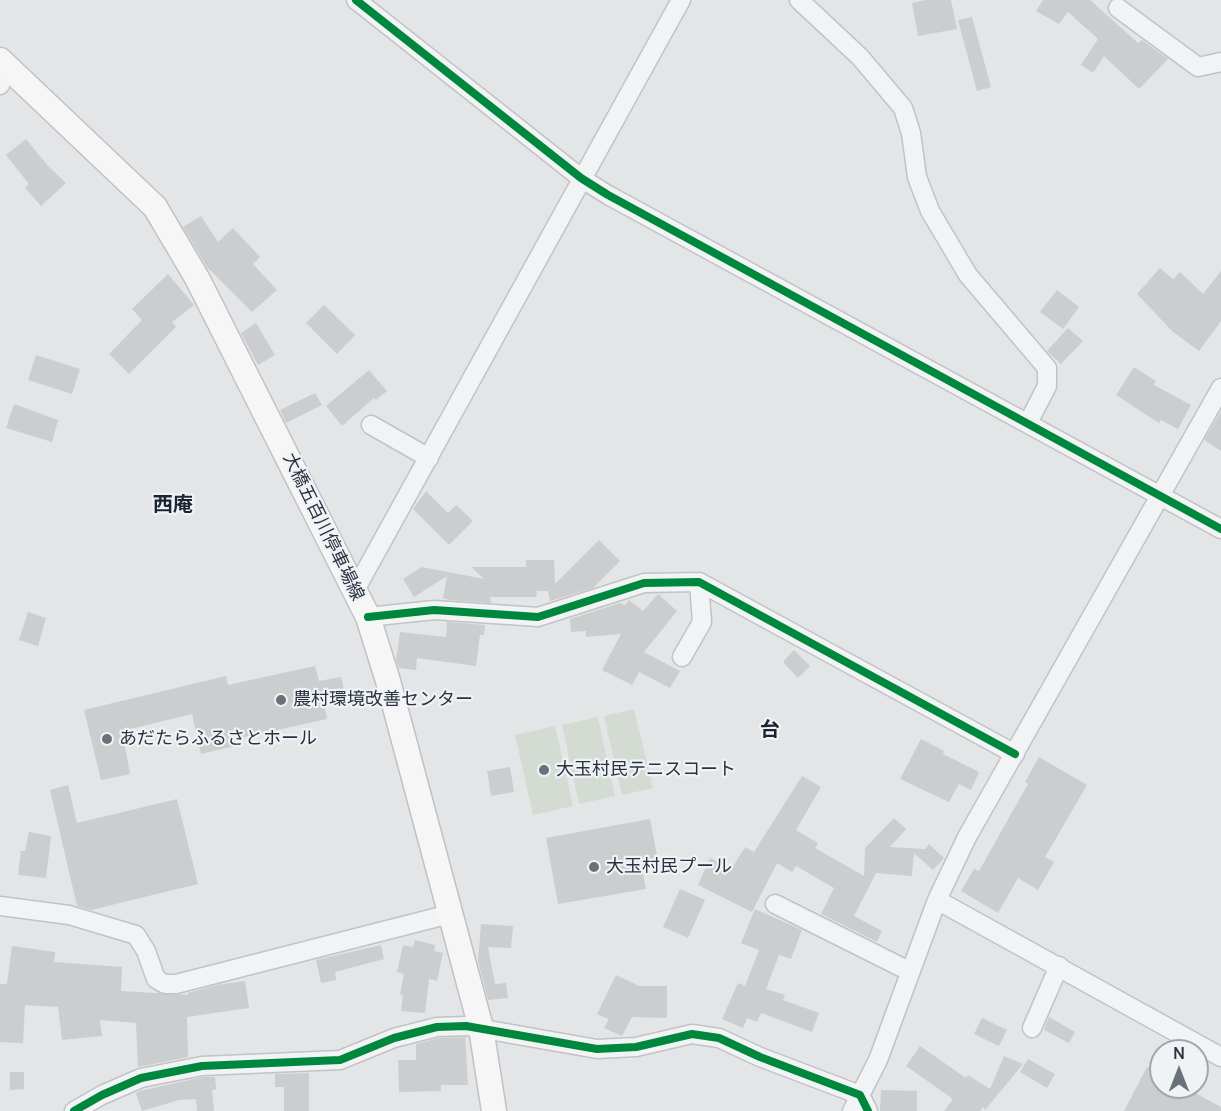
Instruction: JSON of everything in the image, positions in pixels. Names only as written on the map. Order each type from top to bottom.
[{"type":"main road","name":"大橋五百川停車場線","points":[[2,71],[154,207],[197,278],[368,617],[388,681],[481,1029],[494,1111]]},
{"type":"street","points":[[356,0],[581,178],[1221,529]]},
{"type":"street","points":[[354,592],[681,0]]},
{"type":"street","points":[[799,0],[860,57],[903,108],[911,133],[917,177],[930,211],[968,275],[1047,368],[1047,386],[1028,423]]},
{"type":"street","points":[[1118,8],[1198,67],[1221,62]]},
{"type":"street","points":[[856,1103],[878,1060],[937,900],[967,837],[1221,388]]},
{"type":"street","points":[[370,425],[429,458]]},
{"type":"street","points":[[368,617],[434,610],[538,617],[644,583],[699,582],[1015,754]]},
{"type":"street","points":[[682,657],[702,622],[699,582]]},
{"type":"street","points":[[937,900],[1221,1057]]},
{"type":"street","points":[[776,904],[909,971]]},
{"type":"street","points":[[0,906],[69,915],[136,934],[146,951],[156,979],[165,984],[176,984],[450,914]]},
{"type":"street","points":[[1032,1029],[1059,966]]},
{"type":"street","points":[[74,1111],[102,1095],[151,1076],[202,1066],[340,1060],[394,1038],[437,1027],[481,1029],[597,1049],[636,1047],[692,1034],[719,1038],[856,1103],[868,1111]]},
{"type":"shaded area","name":"大玉村民テニスコート","points":[[634,709],[653,788],[622,795],[604,716]]},
{"type":"shaded area","name":"大玉村民テニスコート","points":[[598,717],[615,796],[579,804],[562,725]]},
{"type":"shaded area","name":"大玉村民テニスコート","points":[[555,726],[573,806],[533,815],[515,735]]},
{"type":"building","points":[[926,0],[951,0],[957,29],[918,36],[912,3]]},
{"type":"building","points":[[1043,0],[1090,0],[1138,43],[1142,40],[1168,59],[1139,89],[1104,56],[1093,73],[1081,65],[1098,39],[1068,12],[1059,24],[1036,11]]},
{"type":"building","points":[[972,17],[991,87],[977,91],[958,20]]},
{"type":"building","points":[[26,139],[48,166],[66,183],[41,206],[25,188],[29,184],[6,155]]},
{"type":"building","points":[[201,216],[218,242],[233,228],[260,257],[253,264],[277,290],[252,312],[207,267],[183,227]]},
{"type":"building","points":[[1160,268],[1173,279],[1180,272],[1203,294],[1221,271],[1221,321],[1199,351],[1172,331],[1137,294]]},
{"type":"building","points":[[168,274],[194,305],[172,322],[176,327],[129,374],[109,354],[142,320],[132,309]]},
{"type":"building","points":[[1057,290],[1079,307],[1063,329],[1040,312]]},
{"type":"building","points":[[324,305],[355,335],[337,354],[306,323]]},
{"type":"building","points":[[256,323],[275,355],[258,365],[241,333]]},
{"type":"building","points":[[1068,328],[1083,341],[1061,364],[1047,351]]},
{"type":"building","points":[[36,355],[80,369],[72,394],[28,380]]},
{"type":"building","points":[[1134,367],[1156,381],[1154,385],[1191,405],[1178,429],[1161,420],[1159,423],[1116,395]]},
{"type":"building","points":[[369,370],[387,391],[376,400],[374,398],[342,426],[326,406]]},
{"type":"building","points":[[315,393],[322,405],[286,423],[280,410]]},
{"type":"building","points":[[14,404],[58,420],[52,442],[6,428]]},
{"type":"building","points":[[1221,411],[1221,451],[1204,440]]},
{"type":"building","points":[[426,491],[448,513],[456,505],[473,521],[449,545],[413,509]]},
{"type":"building","points":[[599,540],[620,561],[593,588],[550,601],[548,591],[537,591],[536,597],[490,597],[491,603],[449,600],[443,598],[447,576],[414,597],[403,579],[422,567],[484,579],[471,567],[526,567],[526,560],[554,560],[555,584]]},
{"type":"building","points":[[658,594],[677,611],[644,652],[680,671],[670,688],[639,672],[632,685],[602,670],[621,634],[586,637],[586,631],[571,632],[570,619],[620,603],[625,605],[629,600],[643,611]]},
{"type":"building","points":[[28,612],[46,618],[38,646],[19,640]]},
{"type":"building","points":[[447,622],[485,625],[484,635],[480,635],[476,666],[417,658],[416,670],[399,668],[396,660],[400,632],[446,637]]},
{"type":"building","points":[[794,650],[810,666],[798,678],[783,662]]},
{"type":"building","points":[[315,666],[319,681],[341,677],[345,695],[323,699],[327,719],[241,738],[243,744],[201,754],[192,714],[122,731],[130,774],[101,780],[84,710],[226,676],[228,685]]},
{"type":"building","points":[[921,739],[944,751],[943,754],[979,772],[971,790],[959,784],[949,802],[900,779]]},
{"type":"building","points":[[1039,757],[1087,785],[1045,857],[1054,862],[1038,890],[1018,878],[998,913],[961,891],[974,869],[979,871],[1028,784],[1025,782]]},
{"type":"building","points":[[510,767],[514,792],[491,796],[487,771]]},
{"type":"building","points":[[802,776],[821,787],[796,830],[818,843],[815,848],[864,876],[865,848],[894,818],[906,829],[890,847],[925,849],[929,844],[944,858],[933,870],[914,853],[912,876],[876,873],[854,916],[882,931],[877,942],[821,914],[834,888],[796,866],[792,872],[777,863],[752,912],[698,885],[710,858],[732,868],[745,847],[754,852]]},
{"type":"building","points":[[68,785],[77,823],[177,799],[198,884],[91,910],[77,906],[50,790]]},
{"type":"building","points":[[650,819],[659,866],[642,869],[646,889],[558,904],[546,838]]},
{"type":"building","points":[[29,832],[51,836],[46,878],[18,875],[21,851],[25,851]]},
{"type":"building","points":[[680,889],[705,900],[688,938],[663,927]]},
{"type":"building","points":[[755,909],[802,930],[791,959],[779,955],[766,989],[785,995],[783,1000],[819,1013],[812,1032],[761,1013],[757,1022],[747,1018],[743,1028],[722,1019],[738,983],[745,986],[759,950],[741,943]]},
{"type":"building","points":[[481,924],[513,926],[511,948],[488,947],[495,984],[506,983],[508,998],[488,1000],[478,961]]},
{"type":"building","points":[[415,940],[435,945],[434,951],[443,953],[437,981],[429,979],[425,1013],[401,1011],[403,995],[400,994],[404,974],[397,972],[403,945],[413,947]]},
{"type":"building","points":[[381,945],[384,959],[335,972],[336,980],[321,983],[316,960]]},
{"type":"building","points":[[12,946],[55,952],[54,962],[122,967],[121,991],[188,995],[188,993],[216,985],[245,981],[249,1008],[187,1017],[188,1057],[138,1067],[136,1023],[100,1020],[102,1036],[62,1040],[58,1007],[25,1005],[23,1043],[0,1042],[0,984],[7,984]]},
{"type":"building","points":[[616,975],[639,986],[667,986],[667,1018],[632,1017],[622,1036],[604,1028],[609,1019],[597,1014]]},
{"type":"building","points":[[1049,1017],[1075,1032],[1069,1043],[1044,1030]]},
{"type":"building","points":[[982,1018],[1007,1030],[999,1046],[974,1034]]},
{"type":"building","points":[[465,1037],[468,1085],[441,1085],[441,1091],[399,1092],[398,1060],[416,1060],[416,1044],[439,1038]]},
{"type":"building","points":[[920,1046],[966,1078],[968,1075],[990,1089],[1004,1056],[1023,1064],[985,1110],[983,1107],[980,1111],[944,1111],[953,1099],[906,1066]]},
{"type":"building","points":[[1028,1059],[1055,1074],[1047,1088],[1020,1072]]},
{"type":"building","points":[[1147,1067],[1149,1068],[1149,1099],[1206,1099],[1221,1107],[1221,1111],[1124,1111]]},
{"type":"building","points":[[10,1072],[24,1072],[24,1089],[10,1090]]},
{"type":"building","points":[[309,1073],[309,1111],[284,1111],[284,1087],[275,1087],[275,1074]]},
{"type":"building","points":[[203,1077],[215,1077],[216,1089],[212,1090],[214,1111],[197,1111],[196,1099],[179,1100],[142,1111],[136,1093]]},
{"type":"building","points":[[881,1090],[917,1091],[917,1111],[880,1111]]},
{"type":"cycle path","points":[[356,0],[581,178],[608,195],[1221,529]]},
{"type":"cycle path","points":[[368,617],[434,610],[538,617],[644,583],[699,582],[1015,754]]},
{"type":"cycle path","points":[[74,1111],[102,1095],[141,1078],[202,1066],[340,1060],[394,1038],[437,1027],[466,1026],[597,1049],[636,1047],[692,1034],[719,1038],[760,1057],[860,1095],[868,1111]]},
{"type":"place","name":"農村環境改善センター","points":[[281,700]]},
{"type":"place","name":"あだたらふるさとホール","points":[[107,739]]},
{"type":"place","name":"大玉村民テニスコート","points":[[544,770]]},
{"type":"place","name":"大玉村民プール","points":[[594,867]]},
{"type":"district","name":"西庵","points":[[173,505]]},
{"type":"district","name":"台","points":[[770,730]]}]
